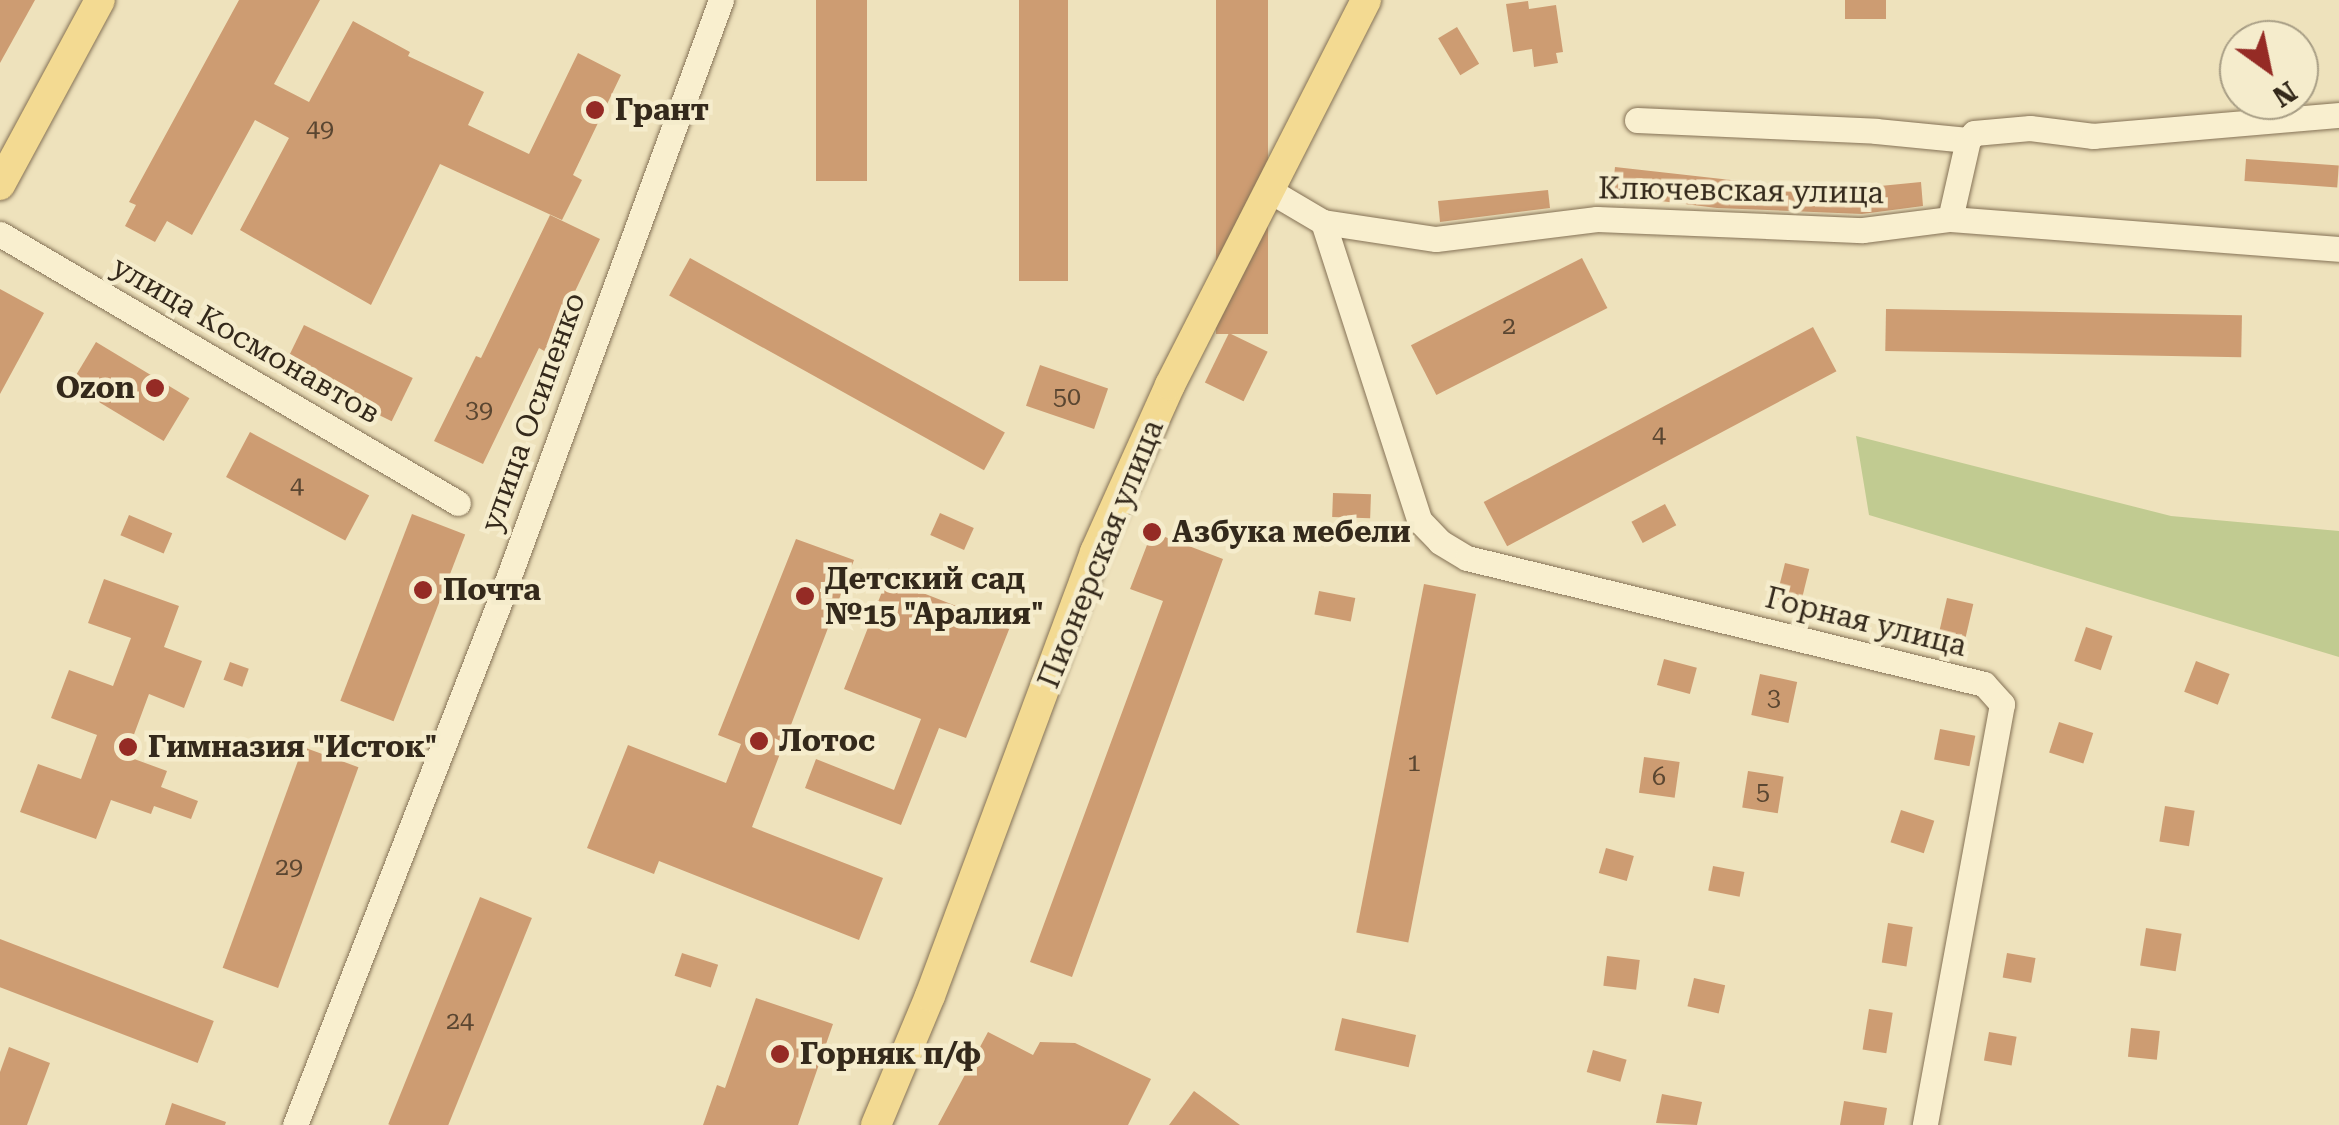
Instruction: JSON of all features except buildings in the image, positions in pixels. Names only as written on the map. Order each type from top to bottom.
[{"type":"main road","points":[[0,185],[100,0]]},
{"type":"main road","name":"Пионерская улица","points":[[876,1125],[930,996],[1095,552],[1170,385],[1272,192],[1366,0]]},
{"type":"street","name":"улица Осипенко","points":[[295,1125],[498,606],[720,0]]},
{"type":"street","points":[[1950,219],[1968,140],[1974,133],[2030,128],[2092,136],[2339,115]]},
{"type":"street","points":[[1637,120],[1876,131],[1968,140]]},
{"type":"street","name":"Ключевская улица","points":[[1272,192],[1323,222],[1436,239],[1596,219],[1864,230],[1950,219],[2339,249]]},
{"type":"street","name":"Горная улица","points":[[1323,222],[1420,520],[1440,542],[1467,558],[1984,684],[2002,704],[1925,1125]]},
{"type":"street","name":"улица Космонавтов","points":[[0,234],[458,503]]},
{"type":"green space","points":[[1856,436],[2171,516],[2339,531],[2339,657],[1869,515]]},
{"type":"place","name":"Грант","points":[[595,110]]},
{"type":"place","name":"Ozon","points":[[155,388]]},
{"type":"place","name":"Азбука мебели","points":[[1152,532]]},
{"type":"place","name":"Почта","points":[[423,590]]},
{"type":"place","name":"Детский сад №15 \"Аралия\"","points":[[805,596]]},
{"type":"place","name":"Лотос","points":[[759,741]]},
{"type":"place","name":"Гимназия \"Исток\"","points":[[128,747]]},
{"type":"place","name":"Горняк п/ф","points":[[780,1054]]}]
